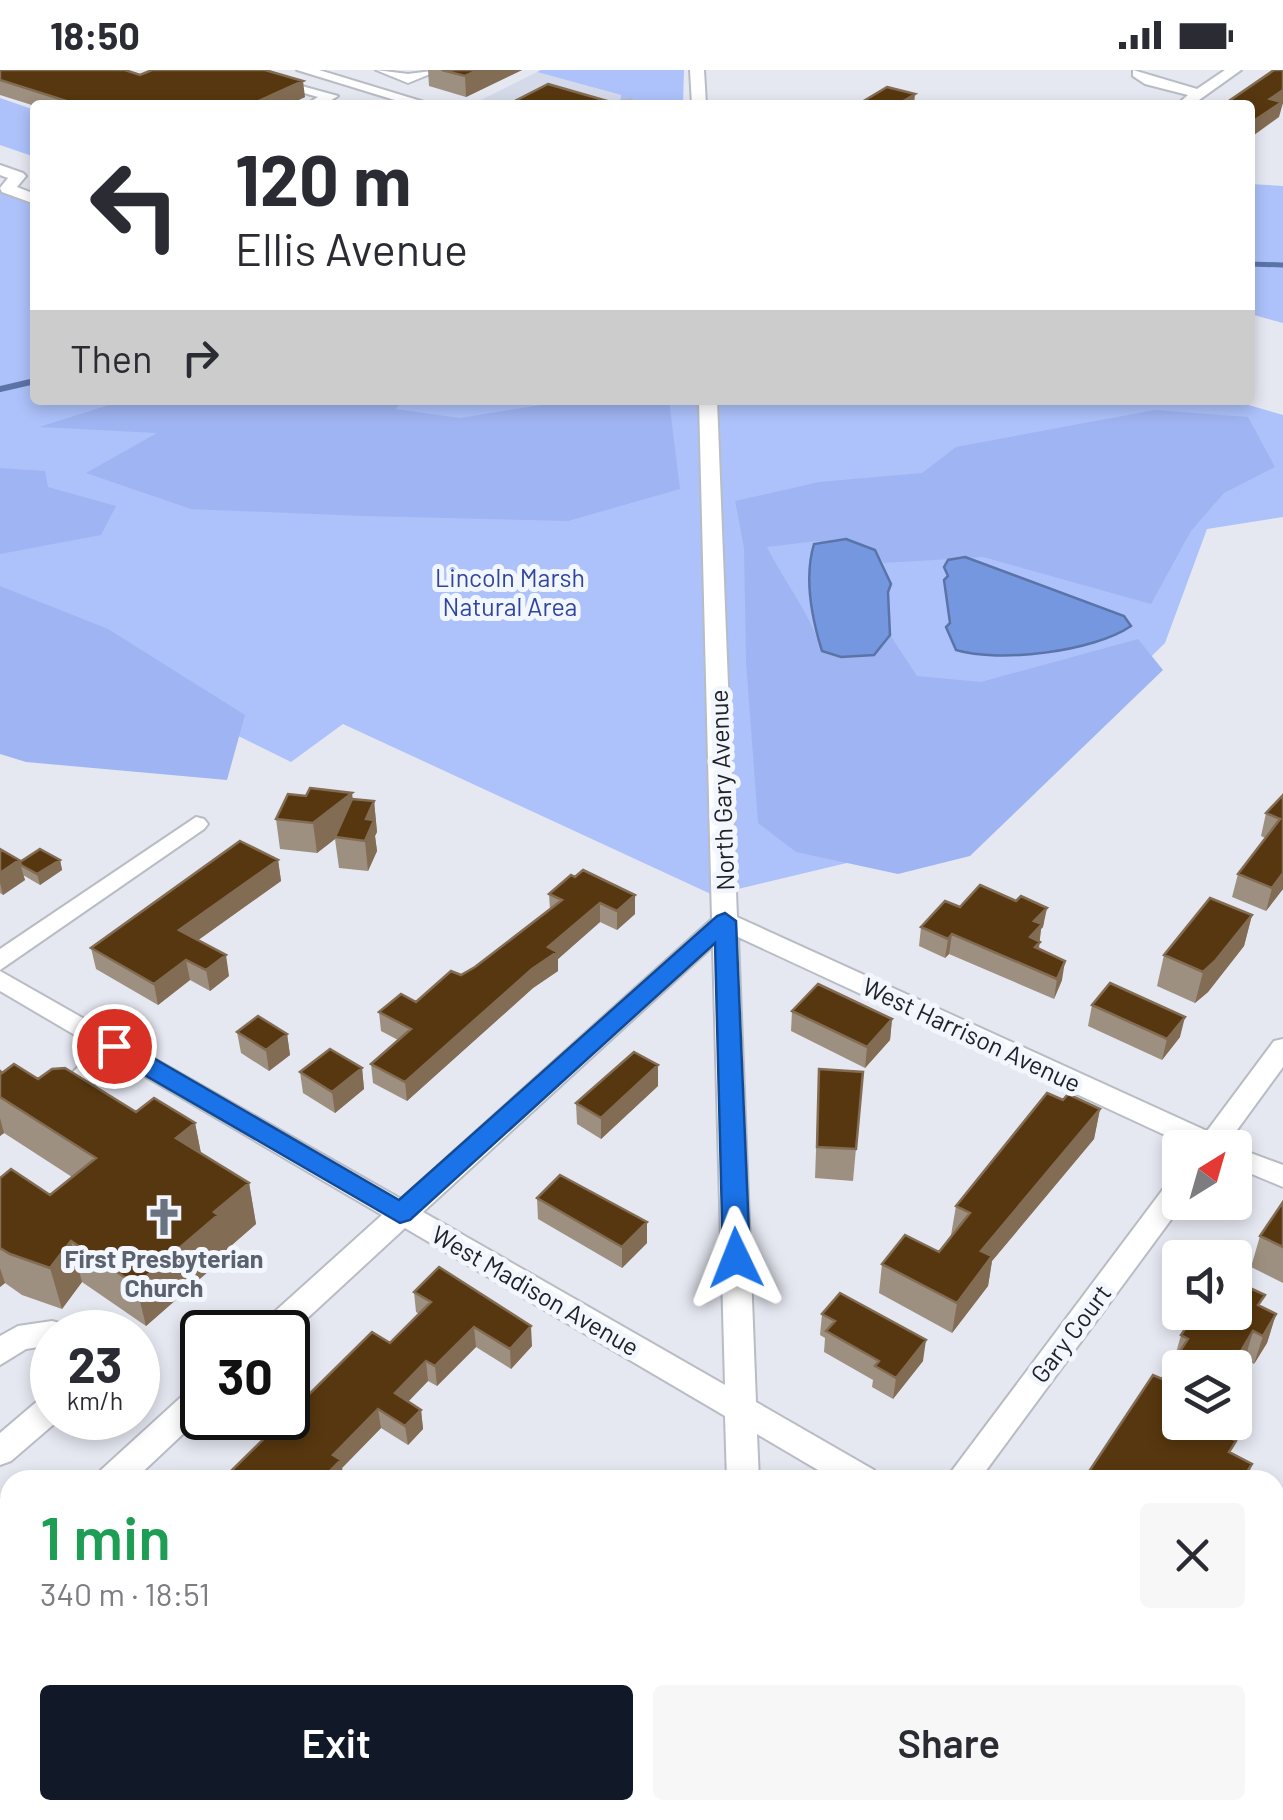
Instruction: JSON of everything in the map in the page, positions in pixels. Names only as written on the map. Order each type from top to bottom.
[{"type":"street","points":[[382,70],[408,80],[433,70]]},
{"type":"street","points":[[697,70],[698,100]]},
{"type":"street","points":[[1191,100],[1234,70]]},
{"type":"street","points":[[323,100],[331,96],[281,82],[311,72],[408,100]]},
{"type":"street","points":[[1138,72],[1150,81],[1200,94]]},
{"type":"street","points":[[380,100],[391,95]]},
{"type":"street","points":[[0,170],[18,176],[7,189],[30,197]]},
{"type":"street","name":"North Gary Avenue","points":[[708,405],[742,1470]]},
{"type":"street","points":[[0,962],[196,824]]},
{"type":"street","points":[[296,1310],[725,921]]},
{"type":"street","name":"West Harrison Avenue","points":[[725,921],[1178,1130]]},
{"type":"street","name":"West Madison Avenue","points":[[0,980],[846,1470]]},
{"type":"street","points":[[63,1099],[114,1046]]},
{"type":"street","points":[[1231,1130],[1283,1048]]},
{"type":"street","name":"West Harrison Avenue","points":[[1252,1163],[1283,1177]]},
{"type":"street","name":"Gary Court","points":[[968,1470],[1162,1211]]},
{"type":"street","points":[[0,1353],[18,1338],[30,1336]]},
{"type":"street","points":[[123,1470],[180,1417]]},
{"type":"street","points":[[0,1452],[30,1426]]},
{"type":"shaded area","points":[[537,72],[621,95],[620,100],[481,100]]},
{"type":"shaded area","points":[[109,405],[399,405],[395,409],[460,418],[542,405],[670,405],[680,489],[568,521],[191,509],[86,473],[157,433],[39,427]]},
{"type":"shaded area","points":[[1155,410],[1248,417],[1275,467],[1224,493],[1191,531],[1151,604],[983,557],[884,563],[875,550],[817,541],[767,547],[822,651],[829,654],[873,655],[890,635],[917,676],[981,682],[1138,639],[1163,670],[970,856],[898,874],[796,852],[758,823],[746,661],[744,548],[735,501],[819,482],[922,473],[956,447]]},
{"type":"shaded area","points":[[0,468],[45,471],[48,487],[116,506],[101,535],[0,554]]},
{"type":"shaded area","points":[[846,539],[875,550],[891,584],[890,635],[874,655],[841,657],[822,651],[815,625],[810,598],[814,544]]},
{"type":"shaded area","points":[[965,557],[1124,616],[1131,626],[1094,643],[1045,653],[996,655],[956,650],[946,627],[950,623],[944,580],[948,576],[944,567],[948,560]]},
{"type":"shaded area","points":[[0,586],[108,629],[245,715],[227,780],[26,762],[0,754]]},
{"type":"green space","points":[[684,70],[683,100],[620,100],[621,95],[537,72]]},
{"type":"green space","points":[[0,98],[30,108],[30,155],[0,145]]},
{"type":"green space","points":[[1255,184],[1283,186],[1283,323],[1255,315]]},
{"type":"green space","name":"Lincoln Marsh Natural Area","points":[[0,192],[30,202],[30,405],[1248,405],[1283,415],[1283,517],[1207,529],[1165,643],[1011,795],[897,851],[713,895],[343,724],[291,762],[0,618]]},
{"type":"building","points":[[0,70],[125,70],[140,75],[152,70],[265,70],[303,81],[261,100],[63,100],[0,80]]},
{"type":"building","points":[[442,70],[478,70],[465,76]]},
{"type":"building","points":[[1274,70],[1283,70],[1283,90],[1270,99],[1282,102],[1255,120],[1255,100],[1230,100]]},
{"type":"building","points":[[548,84],[604,100],[517,100]]},
{"type":"building","points":[[887,87],[915,94],[905,100],[865,100]]},
{"type":"building","points":[[310,788],[352,793],[313,823],[276,819],[288,794],[306,796]]},
{"type":"building","points":[[1283,795],[1283,873],[1272,888],[1238,874],[1280,819],[1266,813]]},
{"type":"building","points":[[352,799],[374,801],[366,819],[374,820],[365,841],[335,837]]},
{"type":"building","points":[[240,841],[278,860],[179,930],[226,955],[206,970],[186,960],[154,984],[91,948]]},
{"type":"building","points":[[0,849],[19,860],[0,873]]},
{"type":"building","points":[[40,849],[60,860],[37,874],[20,862]]},
{"type":"building","points":[[583,870],[635,895],[617,911],[600,903],[548,947],[557,952],[532,969],[405,1082],[371,1064],[411,1029],[379,1012],[401,994],[416,1002],[451,971],[461,975],[475,967],[562,900],[549,894]]},
{"type":"building","points":[[980,885],[1016,901],[1021,896],[1047,908],[1034,921],[1042,924],[1030,937],[1040,942],[1035,947],[1065,961],[1057,979],[952,934],[948,939],[921,927],[945,901],[960,907]]},
{"type":"building","points":[[1210,898],[1252,915],[1203,972],[1164,955]]},
{"type":"building","points":[[1110,983],[1185,1017],[1167,1039],[1092,1005]]},
{"type":"building","points":[[818,984],[892,1019],[867,1047],[792,1011]]},
{"type":"building","points":[[258,1016],[287,1034],[266,1050],[237,1032]]},
{"type":"building","points":[[330,1049],[362,1068],[332,1092],[300,1072]]},
{"type":"building","points":[[634,1052],[658,1065],[601,1118],[576,1103]]},
{"type":"building","points":[[14,1064],[38,1079],[52,1069],[65,1068],[136,1112],[154,1098],[195,1123],[176,1138],[249,1183],[136,1285],[71,1241],[50,1268],[10,1254],[0,1248],[0,1178],[11,1169],[50,1195],[96,1158],[0,1097],[0,1071]]},
{"type":"building","points":[[819,1069],[863,1072],[856,1149],[817,1147]]},
{"type":"building","points":[[1047,1093],[1063,1100],[1068,1094],[1100,1109],[981,1251],[992,1256],[957,1303],[882,1264],[905,1235],[939,1252],[970,1213],[956,1206]]},
{"type":"building","points":[[560,1175],[647,1222],[622,1247],[537,1198]]},
{"type":"building","points":[[1283,1202],[1283,1247],[1260,1236]]},
{"type":"building","points":[[439,1267],[531,1326],[510,1349],[474,1327],[435,1366],[426,1361],[395,1393],[421,1410],[405,1426],[378,1409],[333,1455],[341,1460],[331,1470],[232,1470],[263,1440],[310,1440],[310,1393],[372,1332],[390,1343],[431,1302],[414,1292]]},
{"type":"building","points":[[1252,1289],[1265,1295],[1258,1305],[1276,1314],[1263,1336],[1253,1331],[1242,1350],[1181,1350],[1188,1339],[1181,1335],[1184,1330],[1252,1330]]},
{"type":"building","points":[[840,1293],[926,1340],[896,1378],[875,1366],[879,1361],[826,1331],[835,1321],[822,1314]]},
{"type":"building","points":[[1153,1375],[1162,1379],[1162,1440],[1234,1440],[1229,1452],[1252,1464],[1248,1470],[1090,1470]]},
{"type":"waterway","points":[[1255,264],[1283,265]]},
{"type":"waterway","points":[[0,389],[30,382]]},
{"type":"place","name":"First Presbyterian Church","points":[[164,1217]]},
{"type":"route","points":[[114,1046],[400,1213],[725,921],[736,1258]]}]
